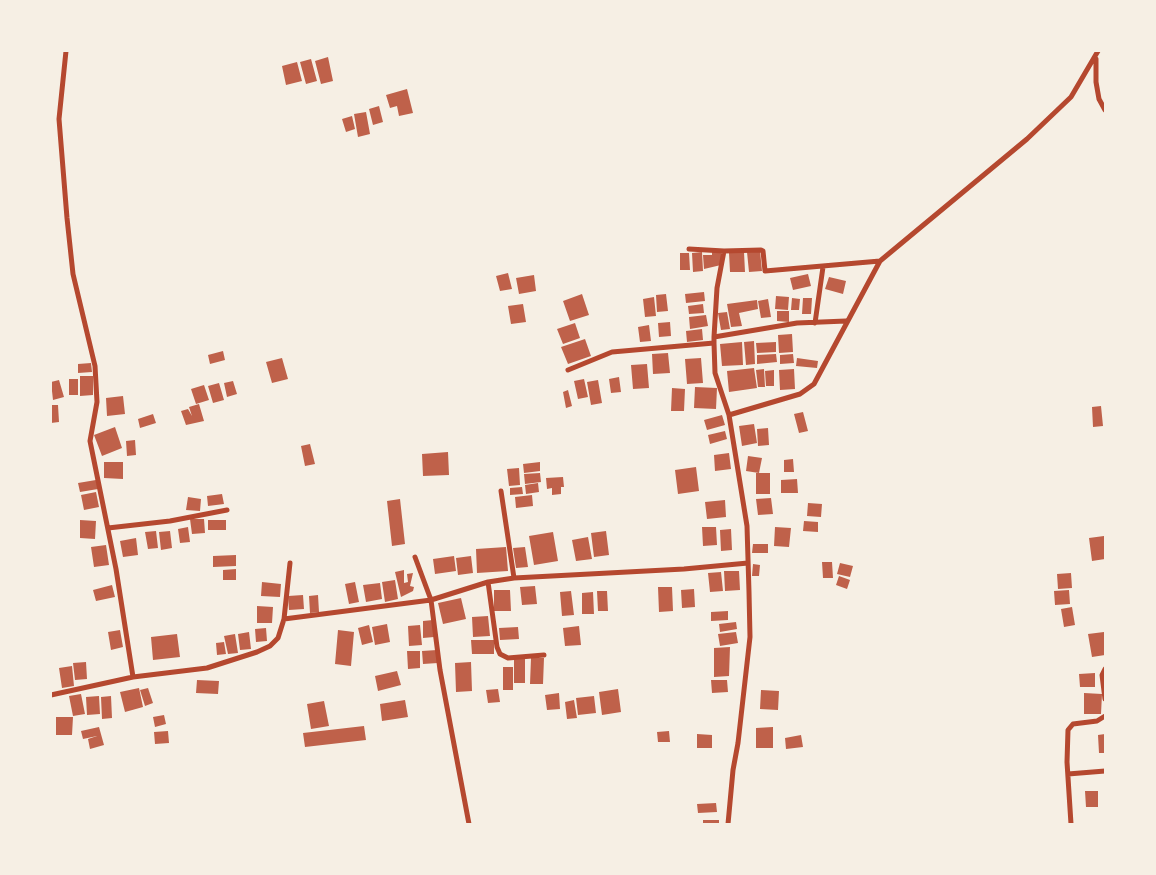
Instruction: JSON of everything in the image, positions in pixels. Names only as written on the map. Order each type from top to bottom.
[{"type":"street","points":[[66,51],[59,119],[73,274],[94,366],[98,402],[90,441],[108,528],[133,677]]},
{"type":"street","points":[[1097,54],[1096,82],[1099,99],[1105,110]]},
{"type":"street","points":[[729,415],[808,390],[824,368],[846,321],[880,261],[1001,160],[1071,97],[1097,54]]},
{"type":"street","points":[[688,249],[761,250],[765,271],[880,261]]},
{"type":"street","points":[[724,251],[717,288],[714,340],[716,373],[729,415],[747,526],[750,637],[728,824]]},
{"type":"street","points":[[815,322],[823,267]]},
{"type":"street","points":[[568,370],[612,352],[714,340],[762,328],[846,321]]},
{"type":"street","points":[[501,491],[514,578]]},
{"type":"street","points":[[108,528],[170,521],[227,510]]},
{"type":"street","points":[[415,557],[431,600],[440,670],[469,824]]},
{"type":"street","points":[[51,695],[133,677],[207,668],[270,646],[278,638],[284,619],[290,563]]},
{"type":"street","points":[[284,619],[431,600],[488,582],[514,578],[748,564]]},
{"type":"street","points":[[488,582],[497,647],[500,654],[508,658],[544,655]]},
{"type":"street","points":[[1105,669],[1102,675],[1105,699]]},
{"type":"street","points":[[1071,824],[1068,730],[1073,724],[1097,721],[1105,716]]},
{"type":"street","points":[[1068,774],[1105,771]]},
{"type":"building","points":[[328,57],[333,81],[321,84],[315,61]]},
{"type":"building","points":[[311,59],[317,81],[306,84],[300,62]]},
{"type":"building","points":[[297,62],[302,81],[286,85],[282,66]]},
{"type":"building","points":[[407,89],[413,113],[399,116],[397,106],[390,108],[386,95]]},
{"type":"building","points":[[379,106],[383,122],[373,125],[369,109]]},
{"type":"building","points":[[366,112],[370,134],[358,137],[354,114]]},
{"type":"building","points":[[352,116],[355,129],[346,132],[342,119]]},
{"type":"building","points":[[760,251],[762,271],[749,272],[747,252]]},
{"type":"building","points":[[702,252],[703,271],[693,272],[692,253]]},
{"type":"building","points":[[712,252],[721,252],[721,265],[704,269],[703,255],[712,255]]},
{"type":"building","points":[[744,252],[745,272],[730,272],[729,253]]},
{"type":"building","points":[[680,253],[689,253],[690,270],[680,270]]},
{"type":"building","points":[[508,273],[512,289],[500,291],[496,276]]},
{"type":"building","points":[[808,274],[811,286],[793,290],[790,278]]},
{"type":"building","points":[[534,275],[536,291],[519,294],[516,278]]},
{"type":"building","points":[[829,277],[846,281],[843,294],[825,289]]},
{"type":"building","points":[[704,292],[705,301],[686,303],[685,294]]},
{"type":"building","points":[[582,294],[589,315],[570,321],[563,301]]},
{"type":"building","points":[[666,294],[668,311],[657,312],[656,295]]},
{"type":"building","points":[[776,296],[789,297],[788,310],[775,309]]},
{"type":"building","points":[[654,297],[656,316],[645,317],[643,299]]},
{"type":"building","points":[[792,298],[800,299],[799,310],[791,310]]},
{"type":"building","points":[[803,298],[812,298],[811,314],[802,314]]},
{"type":"building","points":[[768,299],[771,317],[761,318],[758,301]]},
{"type":"building","points":[[757,300],[758,309],[739,313],[742,326],[731,327],[727,304]]},
{"type":"building","points":[[523,304],[526,322],[511,324],[508,306]]},
{"type":"building","points":[[703,304],[704,313],[689,314],[688,306]]},
{"type":"building","points":[[777,311],[789,311],[789,322],[777,321]]},
{"type":"building","points":[[727,312],[730,329],[721,330],[718,313]]},
{"type":"building","points":[[706,315],[708,326],[690,329],[689,317]]},
{"type":"building","points":[[670,322],[671,336],[659,337],[658,323]]},
{"type":"building","points":[[575,323],[580,338],[563,344],[557,329]]},
{"type":"building","points":[[649,325],[651,341],[640,342],[638,327]]},
{"type":"building","points":[[702,329],[703,340],[687,342],[686,331]]},
{"type":"building","points":[[792,334],[793,352],[779,353],[778,335]]},
{"type":"building","points":[[585,339],[591,356],[568,364],[561,347]]},
{"type":"building","points":[[754,341],[755,364],[746,365],[744,342]]},
{"type":"building","points":[[742,342],[743,365],[722,366],[720,344]]},
{"type":"building","points":[[776,342],[776,352],[757,353],[756,343]]},
{"type":"building","points":[[223,351],[225,360],[210,364],[208,355]]},
{"type":"building","points":[[668,353],[670,373],[653,374],[652,354]]},
{"type":"building","points":[[776,354],[777,362],[757,364],[757,355]]},
{"type":"building","points":[[793,354],[794,363],[780,364],[780,355]]},
{"type":"building","points":[[282,358],[288,379],[272,383],[266,362]]},
{"type":"building","points":[[701,358],[703,383],[687,384],[685,359]]},
{"type":"building","points":[[797,358],[818,361],[817,368],[796,366]]},
{"type":"building","points":[[91,363],[92,372],[78,373],[78,364]]},
{"type":"building","points":[[647,364],[649,388],[633,389],[631,365]]},
{"type":"building","points":[[754,368],[757,388],[729,392],[727,371]]},
{"type":"building","points":[[764,369],[765,387],[758,387],[756,370]]},
{"type":"building","points":[[794,369],[795,389],[780,390],[779,370]]},
{"type":"building","points":[[774,370],[774,386],[766,386],[765,371]]},
{"type":"building","points":[[80,376],[93,376],[93,395],[80,396]]},
{"type":"building","points":[[619,377],[621,392],[611,393],[609,379]]},
{"type":"building","points":[[69,379],[78,379],[78,395],[69,395]]},
{"type":"building","points":[[584,379],[588,397],[578,399],[574,381]]},
{"type":"building","points":[[59,380],[64,397],[53,400],[51,382]]},
{"type":"building","points":[[598,380],[602,403],[591,405],[587,382]]},
{"type":"building","points":[[233,381],[237,394],[227,397],[224,383]]},
{"type":"building","points":[[219,383],[224,400],[213,403],[208,386]]},
{"type":"building","points":[[204,385],[209,400],[196,404],[191,389]]},
{"type":"building","points":[[695,387],[717,388],[716,409],[694,408]]},
{"type":"building","points":[[672,388],[685,389],[684,411],[671,411]]},
{"type":"building","points":[[568,390],[572,406],[566,408],[563,392]]},
{"type":"building","points":[[123,396],[125,414],[107,416],[106,398]]},
{"type":"building","points":[[199,404],[204,421],[186,425],[181,411],[188,409],[192,416],[189,407]]},
{"type":"building","points":[[51,405],[58,405],[59,422],[51,423]]},
{"type":"building","points":[[1101,406],[1103,426],[1093,427],[1092,407]]},
{"type":"building","points":[[803,412],[808,431],[799,433],[794,414]]},
{"type":"building","points":[[153,414],[156,423],[140,428],[138,419]]},
{"type":"building","points":[[722,415],[725,425],[707,430],[704,420]]},
{"type":"building","points":[[754,424],[757,443],[742,446],[739,426]]},
{"type":"building","points":[[115,427],[122,448],[102,456],[94,435]]},
{"type":"building","points":[[768,428],[769,445],[758,446],[757,429]]},
{"type":"building","points":[[725,431],[727,439],[710,444],[708,435]]},
{"type":"building","points":[[135,440],[136,455],[127,456],[126,441]]},
{"type":"building","points":[[310,444],[315,464],[305,466],[301,446]]},
{"type":"building","points":[[448,452],[449,475],[423,476],[422,454]]},
{"type":"building","points":[[729,453],[731,469],[715,471],[714,455]]},
{"type":"building","points":[[748,456],[762,458],[759,473],[746,471]]},
{"type":"building","points":[[793,459],[794,472],[784,472],[784,460]]},
{"type":"building","points":[[104,462],[123,462],[123,479],[104,478]]},
{"type":"building","points":[[540,462],[540,471],[524,473],[523,464]]},
{"type":"building","points":[[696,467],[699,491],[678,494],[675,470]]},
{"type":"building","points":[[519,468],[520,485],[509,486],[507,469]]},
{"type":"building","points":[[540,473],[541,482],[525,484],[524,474]]},
{"type":"building","points":[[756,473],[770,473],[770,494],[756,494]]},
{"type":"building","points":[[563,477],[564,487],[561,487],[561,494],[552,495],[552,488],[547,489],[546,478]]},
{"type":"building","points":[[797,479],[798,493],[781,493],[781,480]]},
{"type":"building","points":[[96,480],[98,489],[80,492],[78,483]]},
{"type":"building","points":[[538,483],[539,492],[526,494],[525,485]]},
{"type":"building","points":[[522,487],[523,494],[510,495],[510,488]]},
{"type":"building","points":[[96,492],[99,507],[84,510],[81,495]]},
{"type":"building","points":[[222,494],[224,504],[208,506],[207,496]]},
{"type":"building","points":[[532,495],[533,506],[516,508],[515,497]]},
{"type":"building","points":[[188,497],[201,499],[200,511],[186,510]]},
{"type":"building","points":[[771,498],[773,514],[758,515],[756,499]]},
{"type":"building","points":[[400,499],[405,544],[392,546],[387,501]]},
{"type":"building","points":[[725,500],[726,517],[707,519],[705,502]]},
{"type":"building","points":[[808,503],[822,504],[821,517],[807,516]]},
{"type":"building","points":[[190,519],[204,519],[205,533],[192,534]]},
{"type":"building","points":[[80,520],[96,521],[95,539],[80,538]]},
{"type":"building","points":[[208,520],[226,520],[226,530],[208,530]]},
{"type":"building","points":[[804,521],[818,522],[818,532],[803,531]]},
{"type":"building","points":[[188,527],[190,542],[180,543],[178,529]]},
{"type":"building","points":[[702,527],[716,527],[717,545],[703,546]]},
{"type":"building","points":[[775,527],[791,528],[789,547],[774,546]]},
{"type":"building","points":[[731,529],[732,550],[721,551],[720,530]]},
{"type":"building","points":[[156,531],[158,548],[148,549],[145,532]]},
{"type":"building","points":[[170,531],[172,548],[161,550],[159,532]]},
{"type":"building","points":[[606,531],[609,555],[594,557],[591,533]]},
{"type":"building","points":[[553,532],[558,561],[534,565],[529,536]]},
{"type":"building","points":[[1104,536],[1105,559],[1092,561],[1089,538]]},
{"type":"building","points":[[588,537],[592,559],[576,561],[572,540]]},
{"type":"building","points":[[136,538],[138,555],[123,557],[120,541]]},
{"type":"building","points":[[753,544],[768,544],[768,553],[752,553]]},
{"type":"building","points":[[106,545],[109,565],[94,567],[91,547]]},
{"type":"building","points":[[506,547],[508,571],[477,573],[476,549]]},
{"type":"building","points":[[525,547],[528,567],[516,568],[513,548]]},
{"type":"building","points":[[236,555],[236,566],[213,567],[213,556]]},
{"type":"building","points":[[454,556],[456,571],[435,574],[433,559]]},
{"type":"building","points":[[471,556],[473,573],[458,575],[456,558]]},
{"type":"building","points":[[822,562],[832,562],[833,578],[823,578]]},
{"type":"building","points":[[840,563],[853,566],[850,577],[837,574]]},
{"type":"building","points":[[753,564],[760,565],[759,576],[752,576]]},
{"type":"building","points":[[236,569],[236,580],[223,580],[223,570]]},
{"type":"building","points":[[404,570],[404,583],[408,582],[407,574],[413,573],[410,586],[414,587],[413,591],[401,597],[395,572]]},
{"type":"building","points":[[724,571],[739,571],[740,590],[725,591]]},
{"type":"building","points":[[721,572],[723,591],[710,592],[708,573]]},
{"type":"building","points":[[1071,573],[1072,588],[1058,589],[1057,574]]},
{"type":"building","points":[[839,576],[850,580],[847,589],[836,585]]},
{"type":"building","points":[[395,580],[398,599],[385,602],[382,582]]},
{"type":"building","points":[[262,582],[281,584],[280,597],[261,596]]},
{"type":"building","points":[[355,582],[359,602],[349,604],[345,584]]},
{"type":"building","points":[[380,583],[382,599],[366,602],[363,585]]},
{"type":"building","points":[[112,585],[115,597],[96,601],[93,590]]},
{"type":"building","points":[[535,586],[537,604],[522,605],[520,587]]},
{"type":"building","points":[[658,587],[672,587],[673,611],[659,612]]},
{"type":"building","points":[[694,589],[695,607],[682,608],[681,590]]},
{"type":"building","points":[[494,590],[510,590],[511,611],[494,611]]},
{"type":"building","points":[[1069,590],[1070,604],[1055,605],[1054,591]]},
{"type":"building","points":[[571,591],[574,615],[562,616],[560,592]]},
{"type":"building","points":[[597,591],[607,591],[608,611],[598,611]]},
{"type":"building","points":[[593,592],[594,614],[582,614],[582,593]]},
{"type":"building","points":[[303,595],[304,609],[289,610],[288,596]]},
{"type":"building","points":[[318,595],[319,612],[310,613],[309,596]]},
{"type":"building","points":[[461,598],[466,619],[443,624],[438,603]]},
{"type":"building","points":[[257,606],[273,607],[272,623],[257,623]]},
{"type":"building","points":[[1072,607],[1075,625],[1064,627],[1061,609]]},
{"type":"building","points":[[728,611],[728,620],[711,621],[711,612]]},
{"type":"building","points":[[488,616],[490,636],[473,637],[472,617]]},
{"type":"building","points":[[433,620],[434,637],[423,638],[423,621]]},
{"type":"building","points":[[736,622],[737,629],[720,632],[719,624]]},
{"type":"building","points":[[387,624],[390,642],[375,645],[372,627]]},
{"type":"building","points":[[369,625],[373,642],[362,645],[358,628]]},
{"type":"building","points":[[420,625],[422,645],[409,646],[408,626]]},
{"type":"building","points":[[579,626],[581,645],[565,646],[563,628]]},
{"type":"building","points":[[518,627],[519,639],[500,640],[499,628]]},
{"type":"building","points":[[266,628],[267,641],[256,642],[255,629]]},
{"type":"building","points":[[120,630],[123,647],[111,650],[108,632]]},
{"type":"building","points":[[338,630],[354,632],[351,666],[335,664]]},
{"type":"building","points":[[249,632],[251,649],[240,650],[238,634]]},
{"type":"building","points":[[736,632],[738,643],[720,646],[718,634]]},
{"type":"building","points":[[1104,632],[1105,655],[1092,657],[1088,634]]},
{"type":"building","points":[[177,634],[180,657],[153,660],[151,637]]},
{"type":"building","points":[[235,634],[238,653],[228,654],[224,636]]},
{"type":"building","points":[[471,640],[494,640],[494,654],[472,654]]},
{"type":"building","points":[[224,642],[226,654],[217,655],[216,643]]},
{"type":"building","points":[[730,647],[729,676],[714,677],[714,648]]},
{"type":"building","points":[[437,650],[438,663],[423,664],[422,651]]},
{"type":"building","points":[[407,651],[420,651],[420,668],[408,669]]},
{"type":"building","points":[[525,658],[525,683],[514,683],[514,659]]},
{"type":"building","points":[[531,658],[544,658],[543,684],[530,684]]},
{"type":"building","points":[[86,662],[87,679],[75,680],[73,663]]},
{"type":"building","points":[[471,662],[472,691],[456,692],[455,663]]},
{"type":"building","points":[[72,666],[74,686],[62,688],[59,668]]},
{"type":"building","points":[[503,667],[513,667],[513,690],[503,690]]},
{"type":"building","points":[[397,671],[401,685],[378,691],[375,676]]},
{"type":"building","points":[[1095,673],[1095,687],[1080,687],[1079,674]]},
{"type":"building","points":[[197,680],[219,681],[218,694],[196,693]]},
{"type":"building","points":[[711,680],[727,680],[728,692],[712,693]]},
{"type":"building","points":[[139,688],[143,707],[125,712],[120,692]]},
{"type":"building","points":[[148,688],[153,703],[145,706],[140,690]]},
{"type":"building","points":[[498,689],[500,702],[488,703],[486,690]]},
{"type":"building","points":[[618,689],[621,712],[602,715],[599,692]]},
{"type":"building","points":[[761,690],[779,691],[778,710],[760,709]]},
{"type":"building","points":[[559,693],[560,709],[547,710],[545,695]]},
{"type":"building","points":[[1084,693],[1102,694],[1101,714],[1084,714]]},
{"type":"building","points":[[81,694],[85,714],[73,716],[69,696]]},
{"type":"building","points":[[99,696],[100,714],[87,715],[86,697]]},
{"type":"building","points":[[111,696],[112,718],[102,719],[101,697]]},
{"type":"building","points":[[594,696],[596,713],[578,715],[576,698]]},
{"type":"building","points":[[405,700],[408,717],[382,721],[380,704]]},
{"type":"building","points":[[574,700],[577,718],[567,719],[565,702]]},
{"type":"building","points":[[324,701],[329,726],[311,729],[307,704]]},
{"type":"building","points":[[164,715],[166,724],[155,727],[153,717]]},
{"type":"building","points":[[56,717],[73,717],[72,735],[56,735]]},
{"type":"building","points":[[364,726],[366,740],[305,747],[303,733]]},
{"type":"building","points":[[99,727],[104,745],[90,749],[88,739],[97,736],[83,739],[81,731]]},
{"type":"building","points":[[773,727],[773,748],[756,748],[756,728]]},
{"type":"building","points":[[168,731],[169,743],[155,744],[154,732]]},
{"type":"building","points":[[669,731],[670,742],[658,742],[657,732]]},
{"type":"building","points":[[697,734],[712,735],[712,748],[697,748]]},
{"type":"building","points":[[1105,734],[1105,753],[1099,753],[1098,735]]},
{"type":"building","points":[[801,735],[803,747],[786,749],[785,738]]},
{"type":"building","points":[[1085,791],[1098,791],[1098,807],[1086,807]]},
{"type":"building","points":[[716,803],[717,812],[698,813],[697,804]]},
{"type":"building","points":[[703,820],[719,820],[719,824],[703,824]]}]
